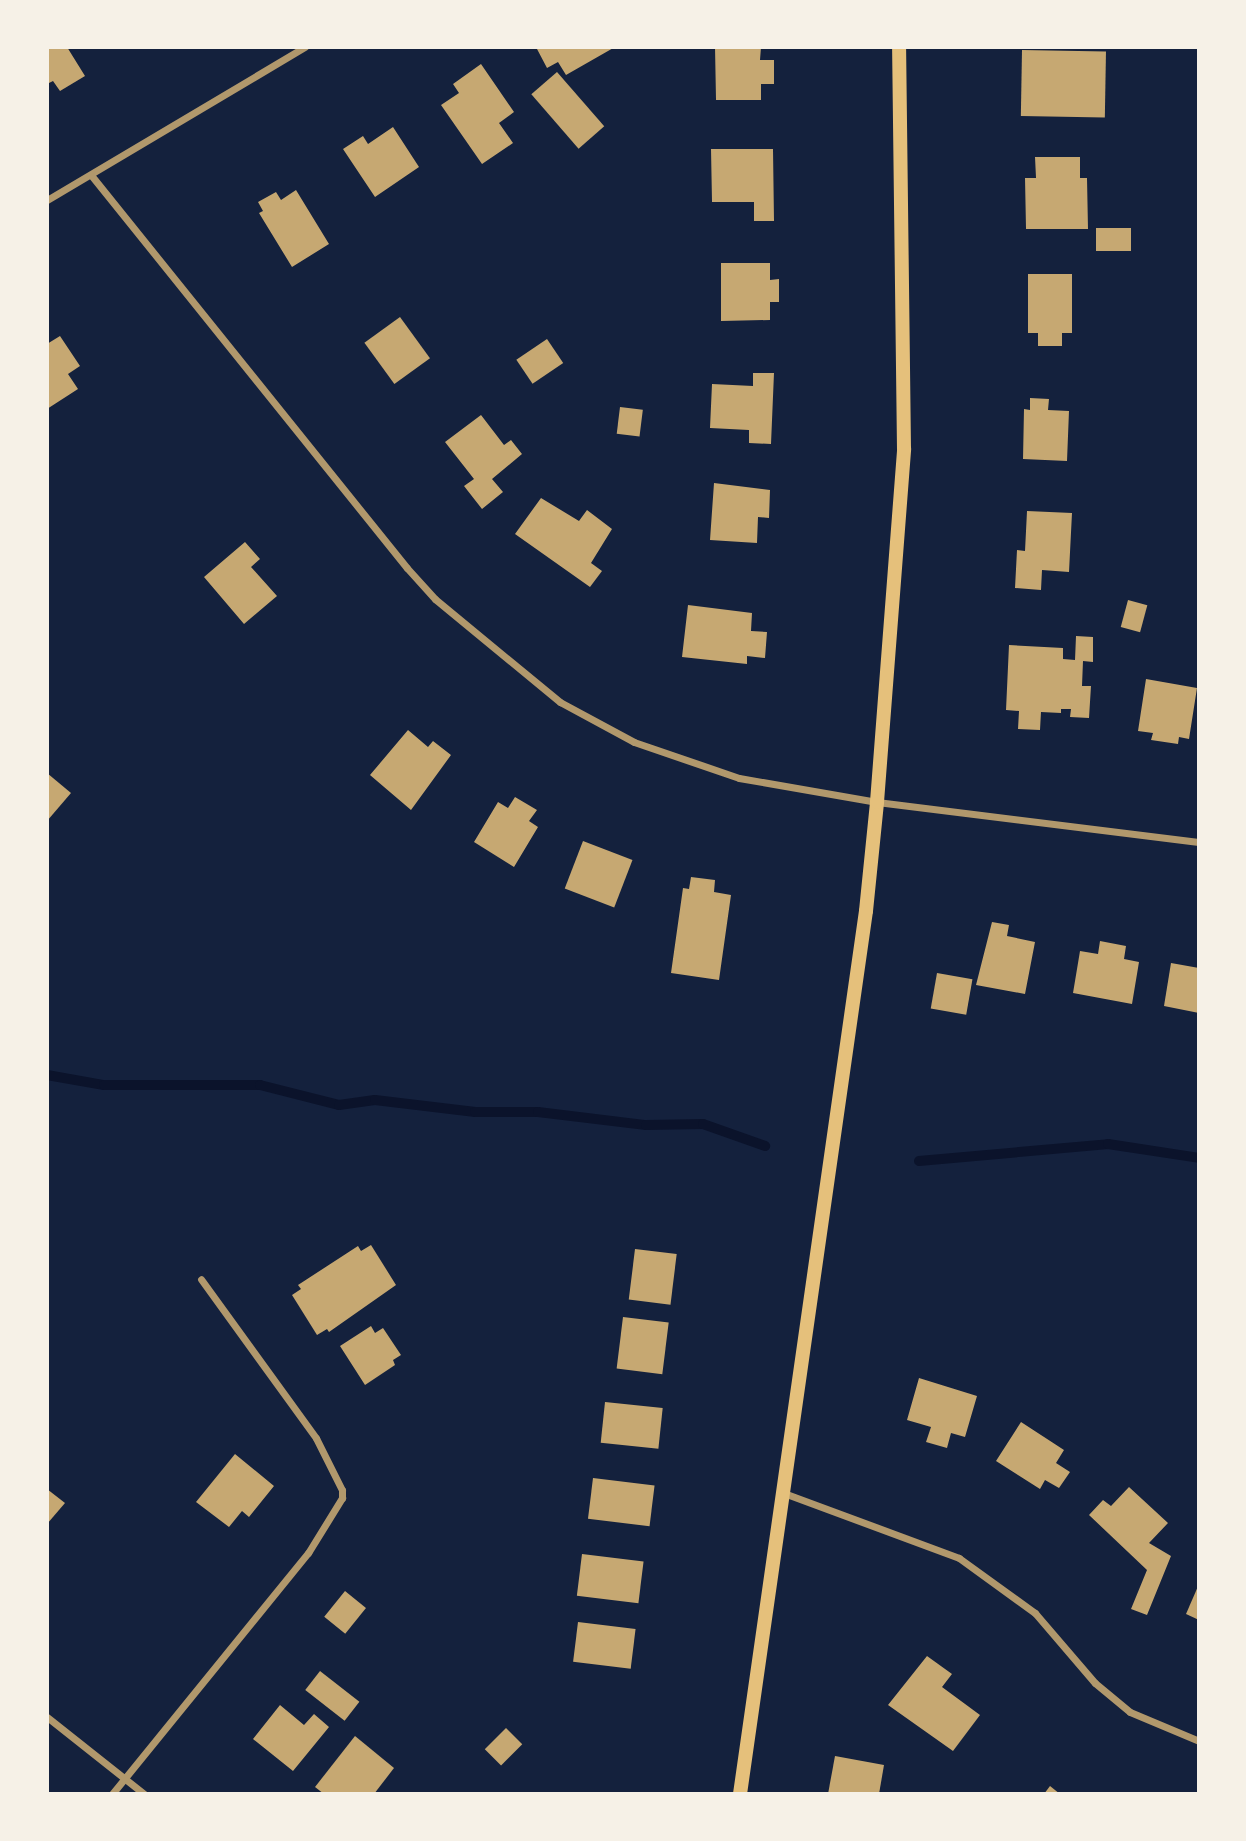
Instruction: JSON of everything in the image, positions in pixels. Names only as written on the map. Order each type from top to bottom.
[{"type":"main road","points":[[740,1794],[780,1492],[864,925],[877,802],[904,449],[899,47]]},
{"type":"street","points":[[47,200],[305,47]]},
{"type":"street","points":[[91,175],[407,568],[507,662],[594,722],[676,760],[751,781],[877,802],[1199,842]]},
{"type":"street","points":[[112,1794],[309,1553],[333,1518],[342,1490],[316,1438],[201,1279]]},
{"type":"street","points":[[780,1492],[959,1558],[1013,1593],[1095,1682],[1130,1712],[1199,1741]]},
{"type":"street","points":[[47,1717],[144,1794]]},
{"type":"building","points":[[47,47],[67,47],[85,76],[60,91],[53,81],[47,84]]},
{"type":"building","points":[[615,47],[566,75],[558,62],[547,68],[537,49]]},
{"type":"building","points":[[715,47],[761,47],[760,60],[774,60],[774,84],[761,84],[761,100],[716,100]]},
{"type":"building","points":[[1022,50],[1106,51],[1105,117],[1021,116]]},
{"type":"building","points":[[481,64],[514,112],[499,123],[513,143],[482,164],[441,105],[459,93],[453,84]]},
{"type":"building","points":[[557,72],[604,126],[579,149],[531,94]]},
{"type":"building","points":[[393,127],[419,167],[375,197],[343,149],[363,136],[368,144]]},
{"type":"building","points":[[711,149],[773,149],[774,221],[754,221],[754,202],[712,202]]},
{"type":"building","points":[[1035,157],[1080,157],[1080,178],[1087,178],[1088,229],[1026,229],[1025,178],[1036,178]]},
{"type":"building","points":[[296,190],[329,244],[292,267],[259,213],[263,211],[258,202],[276,192],[281,200]]},
{"type":"building","points":[[1096,228],[1131,228],[1131,251],[1096,251]]},
{"type":"building","points":[[721,263],[770,263],[770,280],[779,279],[779,302],[770,302],[770,320],[721,321]]},
{"type":"building","points":[[1028,274],[1072,274],[1072,333],[1062,333],[1062,346],[1038,346],[1038,333],[1028,333]]},
{"type":"building","points":[[400,317],[430,358],[394,384],[364,343]]},
{"type":"building","points":[[60,336],[80,366],[68,374],[78,389],[47,409],[47,344]]},
{"type":"building","points":[[547,339],[563,363],[533,384],[516,360]]},
{"type":"building","points":[[753,373],[774,373],[771,444],[749,443],[749,430],[710,428],[712,384],[753,386]]},
{"type":"building","points":[[1030,398],[1049,399],[1048,410],[1069,411],[1067,461],[1023,459],[1024,409],[1030,410]]},
{"type":"building","points":[[620,407],[643,410],[640,437],[617,434]]},
{"type":"building","points":[[481,415],[504,445],[511,440],[522,454],[492,479],[503,492],[482,509],[464,486],[474,479],[445,442]]},
{"type":"building","points":[[714,483],[770,490],[769,518],[758,517],[757,543],[710,540]]},
{"type":"building","points":[[541,498],[579,521],[587,510],[612,529],[591,563],[602,571],[590,587],[515,534]]},
{"type":"building","points":[[1027,511],[1072,513],[1069,572],[1042,570],[1041,590],[1015,588],[1017,550],[1025,551]]},
{"type":"building","points":[[245,542],[260,559],[251,567],[277,596],[244,624],[204,577]]},
{"type":"building","points":[[1128,600],[1147,605],[1140,632],[1121,627]]},
{"type":"building","points":[[688,605],[752,613],[751,631],[767,632],[765,658],[747,656],[747,664],[682,657]]},
{"type":"building","points":[[1076,636],[1093,637],[1093,662],[1083,661],[1082,686],[1091,686],[1089,718],[1070,717],[1071,709],[1061,709],[1061,713],[1041,712],[1040,730],[1018,729],[1019,711],[1006,710],[1009,645],[1063,648],[1063,659],[1075,660]]},
{"type":"building","points":[[1146,679],[1197,688],[1189,739],[1179,737],[1178,744],[1151,740],[1153,733],[1138,731]]},
{"type":"building","points":[[408,730],[428,747],[433,741],[451,755],[411,810],[370,775]]},
{"type":"building","points":[[47,773],[71,793],[47,821]]},
{"type":"building","points":[[515,797],[537,810],[529,821],[538,827],[514,867],[474,842],[498,802],[508,808]]},
{"type":"building","points":[[583,841],[632,860],[614,908],[565,889]]},
{"type":"building","points":[[691,877],[715,880],[714,892],[731,895],[719,980],[671,973],[683,888],[689,889]]},
{"type":"building","points":[[992,922],[1009,925],[1007,936],[1035,942],[1025,994],[976,985]]},
{"type":"building","points":[[1100,941],[1126,946],[1124,959],[1139,962],[1132,1004],[1073,993],[1080,951],[1098,954]]},
{"type":"building","points":[[1171,963],[1199,968],[1199,1013],[1164,1006]]},
{"type":"building","points":[[937,973],[972,979],[966,1015],[931,1008]]},
{"type":"building","points":[[371,1245],[396,1285],[329,1332],[327,1329],[317,1335],[292,1295],[301,1289],[298,1285],[358,1246],[361,1251]]},
{"type":"building","points":[[635,1249],[677,1254],[670,1305],[629,1300]]},
{"type":"building","points":[[623,1317],[669,1323],[662,1374],[617,1369]]},
{"type":"building","points":[[371,1326],[375,1333],[383,1328],[401,1355],[393,1360],[395,1365],[365,1385],[340,1346]]},
{"type":"building","points":[[919,1378],[977,1396],[965,1437],[951,1433],[947,1448],[926,1442],[931,1427],[907,1420]]},
{"type":"building","points":[[605,1402],[663,1408],[658,1449],[601,1443]]},
{"type":"building","points":[[1021,1422],[1064,1450],[1056,1463],[1070,1472],[1059,1488],[1045,1480],[1040,1489],[996,1461]]},
{"type":"building","points":[[235,1454],[274,1486],[249,1517],[242,1511],[229,1527],[196,1502]]},
{"type":"building","points":[[593,1478],[655,1486],[650,1526],[588,1519]]},
{"type":"building","points":[[1129,1487],[1168,1523],[1149,1543],[1171,1556],[1147,1615],[1131,1609],[1147,1570],[1089,1515],[1103,1500],[1111,1506]]},
{"type":"building","points":[[47,1489],[65,1503],[47,1524]]},
{"type":"building","points":[[582,1554],[644,1562],[638,1603],[577,1596]]},
{"type":"building","points":[[1199,1584],[1199,1620],[1186,1614]]},
{"type":"building","points":[[345,1591],[366,1608],[345,1634],[324,1617]]},
{"type":"building","points":[[578,1622],[636,1629],[631,1669],[573,1662]]},
{"type":"building","points":[[927,1656],[952,1674],[942,1687],[980,1715],[953,1751],[888,1705]]},
{"type":"building","points":[[320,1671],[359,1702],[345,1721],[305,1690]]},
{"type":"building","points":[[280,1705],[304,1725],[314,1714],[329,1727],[293,1771],[253,1739]]},
{"type":"building","points":[[506,1728],[522,1744],[501,1765],[485,1749]]},
{"type":"building","points":[[355,1736],[394,1768],[374,1794],[324,1794],[315,1787]]},
{"type":"building","points":[[835,1756],[884,1765],[879,1794],[828,1794]]},
{"type":"building","points":[[1050,1786],[1060,1794],[1044,1794]]},
{"type":"waterway","points":[[47,1075],[104,1085],[260,1085],[339,1105],[375,1100],[475,1112],[538,1112],[646,1125],[703,1124],[765,1146]]},
{"type":"waterway","points":[[919,1161],[1108,1144],[1199,1158]]}]
